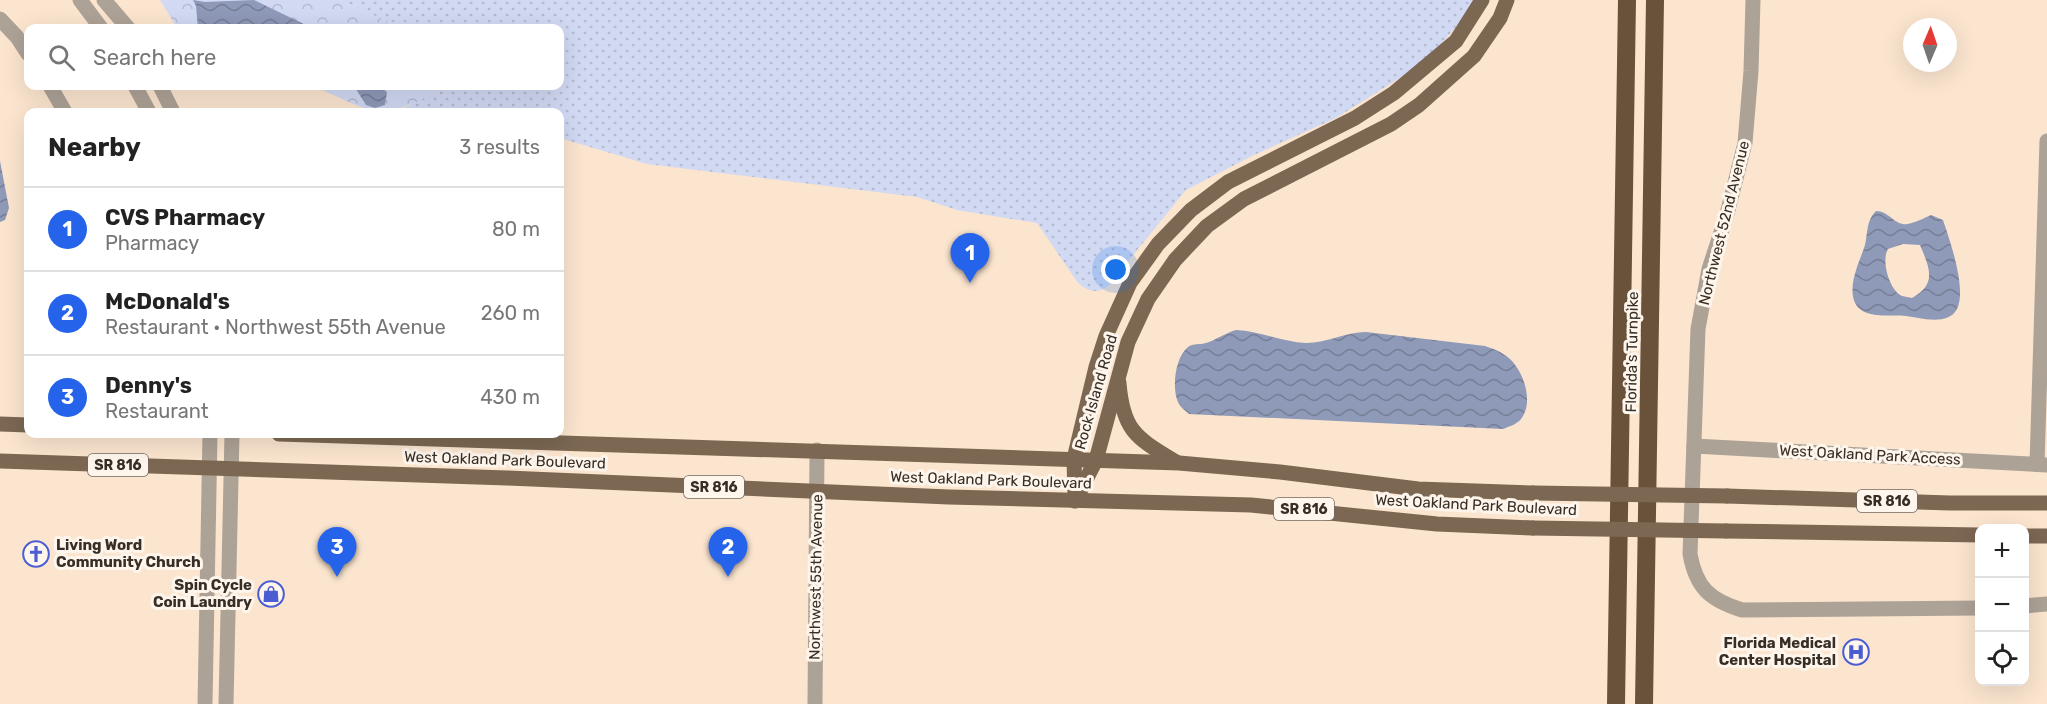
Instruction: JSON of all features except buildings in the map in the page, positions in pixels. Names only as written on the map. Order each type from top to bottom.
[{"type":"highway","name":"Florida's Turnpike","points":[[1616,704],[1627,0]]},
{"type":"highway","name":"Florida's Turnpike","points":[[1644,704],[1655,0]]},
{"type":"main road","name":"Rock Island Road","points":[[1075,501],[1074,459],[1096,367],[1106,336],[1130,283],[1158,244],[1191,210],[1228,182],[1355,118],[1394,93],[1456,41],[1482,0]]},
{"type":"main road","name":"Rock Island Road","points":[[1075,501],[1096,460],[1118,371],[1128,342],[1148,299],[1175,260],[1207,226],[1244,199],[1391,124],[1419,105],[1474,56],[1500,18],[1507,0]]},
{"type":"main road","points":[[1118,371],[1123,411],[1128,425],[1138,438],[1179,464]]},
{"type":"main road","points":[[0,424],[24,425]]},
{"type":"main road","name":"West Oakland Park Boulevard","points":[[414,438],[1179,464],[1280,472],[1418,489],[1950,503],[2047,503]]},
{"type":"main road","name":"West Oakland Park Boulevard","points":[[0,461],[575,480],[818,492],[1251,505],[1413,522],[1533,528],[1975,535]]},
{"type":"main road","points":[[2029,536],[2047,536]]},
{"type":"street","points":[[80,0],[98,24]]},
{"type":"street","points":[[104,0],[125,24]]},
{"type":"street","name":"Northwest 52nd Avenue","points":[[1753,0],[1751,70],[1745,144],[1727,214],[1709,269],[1698,329],[1690,554],[1693,569],[1707,592],[1721,603],[1742,609],[1975,608]]},
{"type":"street","points":[[0,19],[24,48]]},
{"type":"street","points":[[52,90],[63,108]]},
{"type":"street","points":[[137,90],[147,108]]},
{"type":"street","points":[[162,90],[172,108]]},
{"type":"street","points":[[2042,465],[2047,141]]},
{"type":"street","points":[[205,704],[210,438]]},
{"type":"street","points":[[226,704],[232,438]]},
{"type":"street","name":"West Oakland Park Access","points":[[1694,446],[2042,465]]},
{"type":"street","name":"Northwest 55th Avenue","points":[[815,704],[817,450]]},
{"type":"street","points":[[2029,606],[2047,604]]},
{"type":"green space","points":[[160,0],[338,0],[394,24],[175,24]]},
{"type":"green space","points":[[338,0],[1480,0],[1424,63],[1336,118],[1254,155],[1186,190],[1108,286],[1097,291],[1089,290],[1078,283],[1037,223],[957,210],[917,197],[647,164],[564,139],[564,108],[404,108],[440,90],[564,90],[564,24],[394,24]]},
{"type":"green space","points":[[322,90],[440,90],[399,108],[365,108]]},
{"type":"water","points":[[193,0],[205,2],[254,0],[304,24],[198,24],[196,6]]},
{"type":"water","points":[[357,90],[384,90],[387,92],[385,105],[375,108],[366,105]]},
{"type":"water","points":[[0,161],[9,208],[5,220],[0,222]]},
{"type":"water","points":[[1876,211],[1885,213],[1903,224],[1913,223],[1931,215],[1943,220],[1959,278],[1960,300],[1953,314],[1947,318],[1934,320],[1871,314],[1859,308],[1853,296],[1853,281]],"holes":[[[1903,244],[1920,245],[1928,268],[1928,281],[1920,293],[1912,298],[1902,296],[1897,293],[1890,281],[1886,267],[1886,254],[1888,249]]]},
{"type":"water","points":[[1236,330],[1306,343],[1366,332],[1485,346],[1498,351],[1515,364],[1527,394],[1526,409],[1519,421],[1503,429],[1189,414],[1179,404],[1175,391],[1180,358],[1190,346],[1206,343]]},
{"type":"place","name":"CVS Pharmacy","points":[[970,283]]},
{"type":"place","name":"Living Word Community Church","points":[[36,554]]},
{"type":"place","name":"Denny's","points":[[337,577]]},
{"type":"place","name":"McDonald's","points":[[728,577]]},
{"type":"place","name":"Spin Cycle Coin Laundry","points":[[271,594]]},
{"type":"place","name":"Florida Medical Center Hospital","points":[[1856,652]]}]
